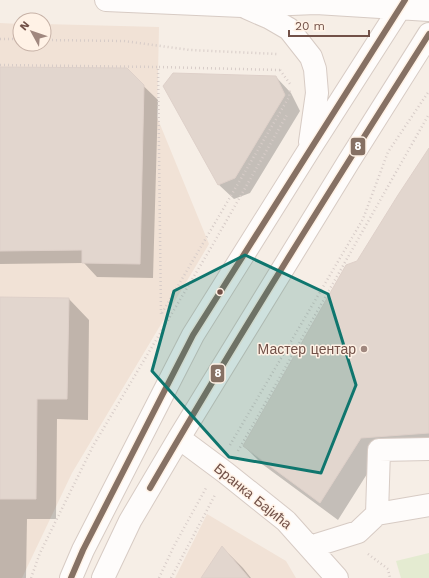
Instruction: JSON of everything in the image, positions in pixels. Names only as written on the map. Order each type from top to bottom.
[{"type":"street","points":[[106,0],[242,6],[316,3],[402,4],[429,10]]},
{"type":"street","points":[[71,578],[86,544],[193,335],[402,4]]},
{"type":"street","points":[[242,6],[270,18],[289,29],[311,57],[315,69],[318,93],[309,150]]},
{"type":"street","points":[[103,578],[130,522],[179,438],[348,161],[429,34]]},
{"type":"street","name":"Бранка Бајића","points":[[179,438],[222,469],[286,521],[337,578]]},
{"type":"street","points":[[377,514],[379,450],[429,449]]},
{"type":"street","points":[[310,547],[358,532],[377,514],[429,505]]},
{"type":"path","points":[[0,39],[12,39]]},
{"type":"path","points":[[52,40],[124,41],[190,50],[273,53],[290,56],[301,63],[311,57]]},
{"type":"path","points":[[0,65],[158,67],[280,70],[291,85],[289,97],[162,314],[158,67]]},
{"type":"path","points":[[171,578],[222,469],[363,219],[388,152],[429,91]]},
{"type":"path","points":[[31,578],[40,552],[93,446],[212,246],[289,109]]},
{"type":"path","points":[[159,578],[174,546],[222,469],[429,114]]},
{"type":"highlighted area","points":[[245,255],[328,294],[356,385],[321,473],[229,457],[152,371],[174,291]]},
{"type":"shaded area","points":[[0,23],[12,24],[12,52],[52,52],[52,24],[159,27],[157,117],[209,244],[72,473],[22,578],[0,578]]},
{"type":"shaded area","points":[[207,514],[286,561],[296,578],[175,578]]},
{"type":"green space","points":[[429,553],[429,578],[401,578],[396,561]]},
{"type":"building","points":[[0,67],[127,68],[144,85],[140,264],[82,263],[82,250],[0,251]]},
{"type":"building","points":[[173,73],[276,76],[285,95],[235,178],[218,185],[163,86]]},
{"type":"building","name":"Мастер центар","points":[[429,148],[429,433],[361,438],[320,503],[243,446],[346,265],[357,261]]},
{"type":"building","points":[[0,297],[69,298],[67,399],[37,399],[36,499],[0,499]]},
{"type":"building","points":[[222,546],[249,578],[201,578]]},
{"type":"transit line","name":"8","points":[[71,578],[83,550],[193,335],[405,0]]},
{"type":"transit line","name":"8","points":[[150,488],[252,316],[429,34]]},
{"type":"place","name":"Мастер центар","points":[[364,349]]}]
